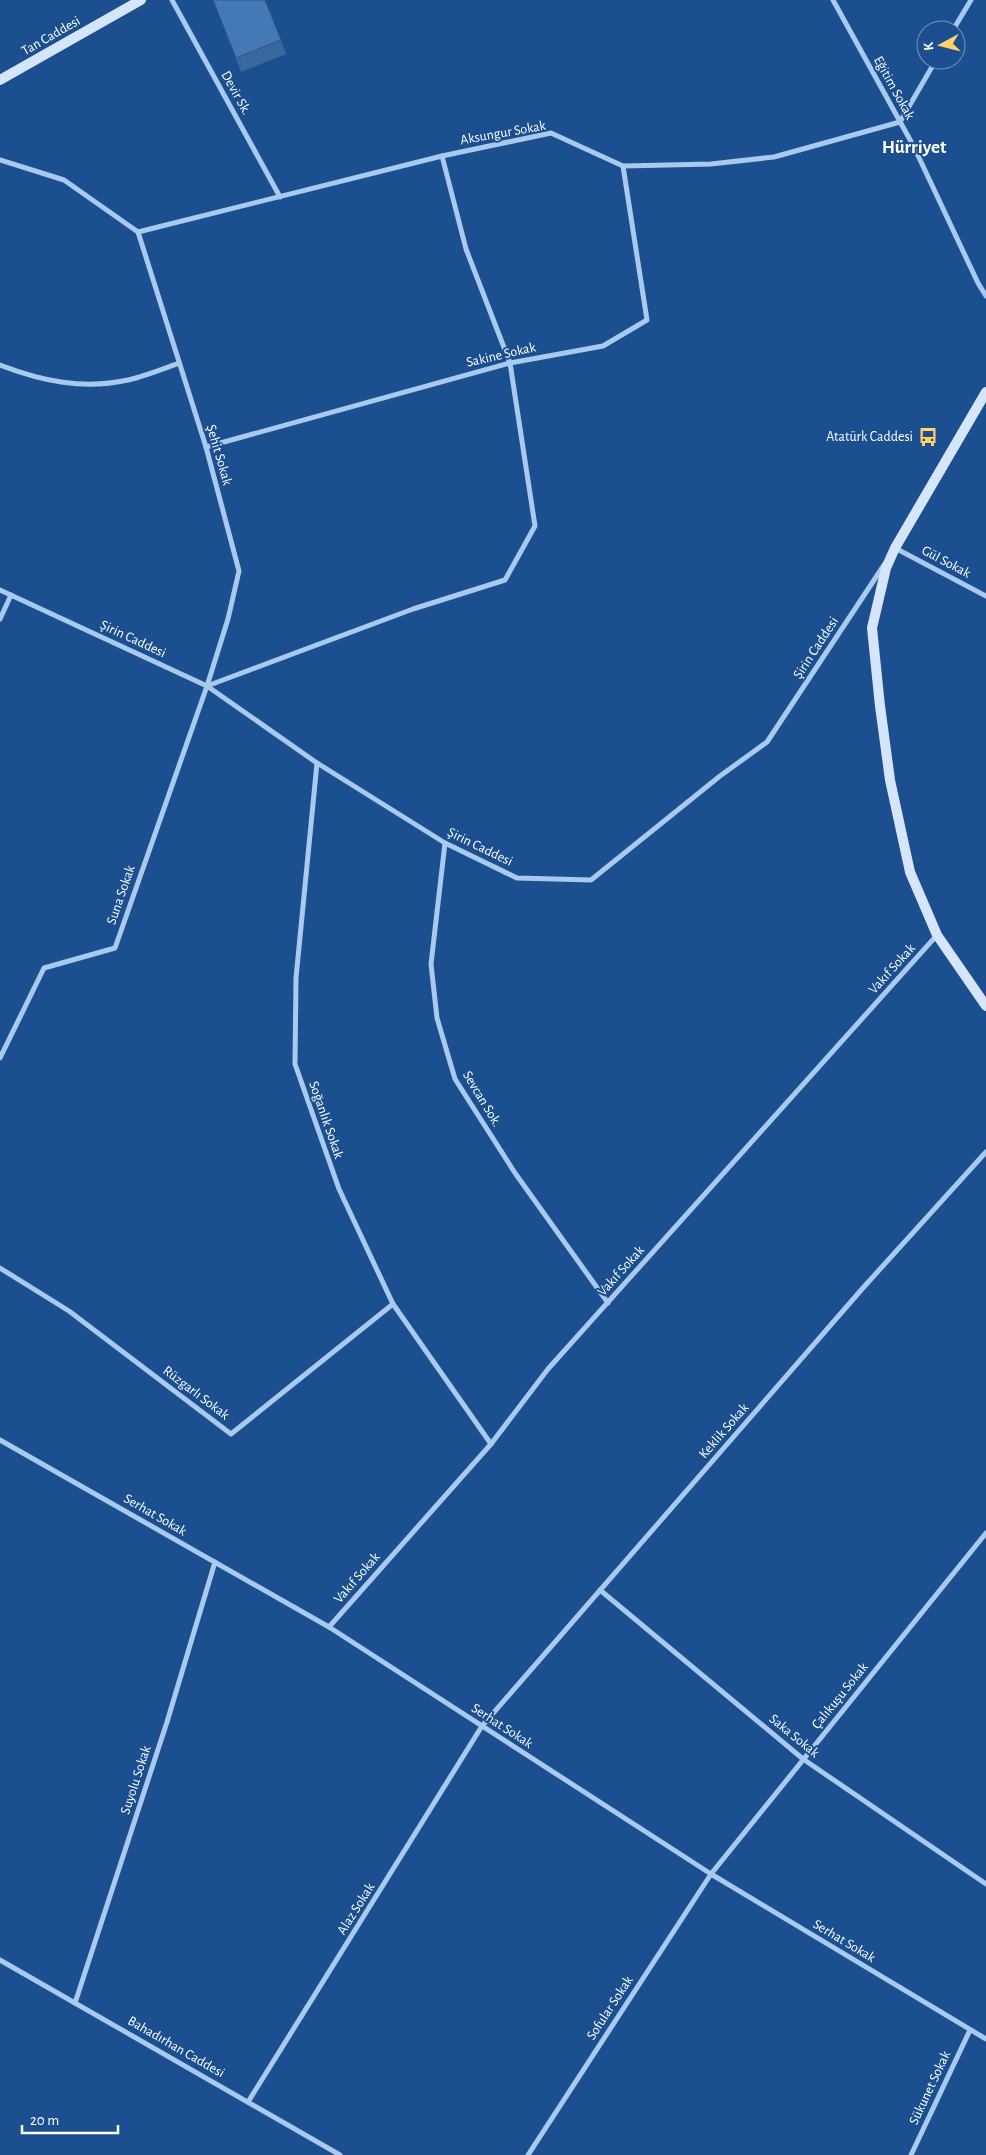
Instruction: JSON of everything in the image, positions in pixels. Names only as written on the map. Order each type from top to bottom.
[{"type":"main road","name":"Tan Caddesi","points":[[0,80],[141,0]]},
{"type":"main road","points":[[986,392],[895,548],[886,568],[872,628],[890,780],[910,872],[937,935],[986,1006]]},
{"type":"street","name":"Devir Sk.","points":[[172,0],[280,197]]},
{"type":"street","name":"Eğitim Sokak","points":[[833,0],[914,147],[978,283],[986,296]]},
{"type":"street","points":[[959,20],[971,0]]},
{"type":"street","points":[[900,122],[930,70]]},
{"type":"street","name":"Aksungur Sokak","points":[[138,232],[442,156],[551,133],[623,166],[711,164],[774,157],[900,122]]},
{"type":"street","points":[[207,686],[413,609],[505,580],[535,526],[510,363],[466,249],[442,156]]},
{"type":"street","points":[[0,160],[64,180],[138,232]]},
{"type":"street","name":"Sakine Sokak","points":[[206,447],[510,363],[603,346],[647,320],[623,166]]},
{"type":"street","name":"Şehit Sokak","points":[[138,232],[206,447],[239,571],[228,620],[207,686]]},
{"type":"street","points":[[0,365],[44,380],[86,385],[130,380],[180,363]]},
{"type":"street","name":"Şirin Caddesi","points":[[0,590],[207,686],[317,763],[445,843],[517,878],[591,880],[720,776],[767,742],[895,548]]},
{"type":"street","name":"Gül Sokak","points":[[895,548],[986,596]]},
{"type":"street","points":[[0,619],[12,595]]},
{"type":"street","name":"Suna Sokak","points":[[0,1058],[44,968],[115,948],[207,686]]},
{"type":"street","name":"Soğanlık Sokak","points":[[317,763],[296,978],[295,1064],[339,1189],[393,1304],[491,1444]]},
{"type":"street","name":"Sevcan Sok.","points":[[445,843],[431,964],[437,1018],[455,1079],[515,1173],[608,1303]]},
{"type":"street","name":"Vakıf Sokak","points":[[329,1627],[491,1444],[548,1369],[937,935]]},
{"type":"street","name":"Keklik Sokak","points":[[482,1726],[862,1289],[986,1152]]},
{"type":"street","name":"Rüzgarlı Sokak","points":[[0,1268],[69,1311],[232,1434],[393,1304]]},
{"type":"street","name":"Serhat Sokak","points":[[0,1440],[329,1627],[711,1874],[986,2039]]},
{"type":"street","name":"Çalıkuşu Sokak","points":[[711,1874],[986,1532]]},
{"type":"street","name":"Suyolu Sokak","points":[[75,2003],[167,1722],[215,1562]]},
{"type":"street","name":"Saka Sokak","points":[[600,1590],[803,1759],[986,1884]]},
{"type":"street","name":"Alaz Sokak","points":[[248,2102],[482,1726]]},
{"type":"street","name":"Sofular Sokak","points":[[528,2155],[711,1874]]},
{"type":"street","name":"Bahadırhan Caddesi","points":[[0,1960],[340,2155]]},
{"type":"street","name":"Sükunet Sokak","points":[[911,2155],[970,2030]]},
{"type":"building","points":[[213,0],[265,0],[281,40],[236,58]]},
{"type":"place","name":"Atatürk Caddesi","points":[[928,437]]},
{"type":"district","name":"Hürriyet","points":[[914,147]]}]
